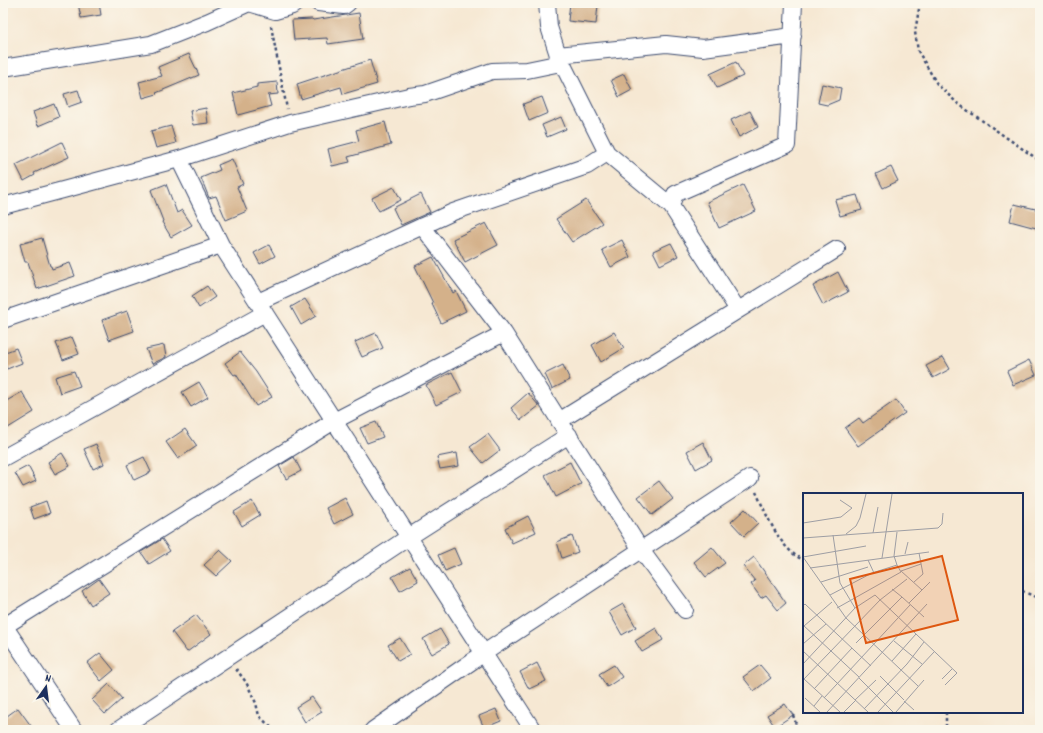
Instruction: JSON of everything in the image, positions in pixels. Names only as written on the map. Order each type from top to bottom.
[{"type":"street","points":[[3,68],[151,44],[207,22],[249,3],[266,5],[276,10],[292,6],[296,3]]},
{"type":"street","points":[[318,3],[344,6],[348,3]]},
{"type":"street","points":[[547,3],[549,27],[558,54],[606,153],[671,206],[738,310]]},
{"type":"street","points":[[671,206],[675,194],[787,145],[794,3]]},
{"type":"street","points":[[558,54],[666,44],[703,48],[793,36]]},
{"type":"street","points":[[3,206],[179,159],[290,123],[409,96],[425,94],[492,71],[527,70],[556,64],[558,54]]},
{"type":"street","points":[[3,458],[261,308],[422,226],[453,212],[587,166],[606,153]]},
{"type":"street","points":[[179,159],[221,245],[533,730]]},
{"type":"street","points":[[422,226],[504,333],[641,550],[685,610]]},
{"type":"street","points":[[3,320],[221,245]]},
{"type":"street","points":[[559,421],[837,249]]},
{"type":"street","points":[[74,730],[4,626],[334,421],[504,333]]},
{"type":"street","points":[[118,730],[409,537],[569,435]]},
{"type":"street","points":[[373,730],[484,653],[750,478]]},
{"type":"path","points":[[920,3],[915,32],[918,50],[937,84],[957,103],[1040,161]]},
{"type":"path","points":[[266,5],[290,123]]},
{"type":"path","points":[[750,478],[775,532],[796,557],[803,560]]},
{"type":"path","points":[[1023,591],[1040,599]]},
{"type":"path","points":[[227,658],[246,682],[256,703],[259,716],[274,730]]},
{"type":"path","points":[[946,713],[946,730]]},
{"type":"path","points":[[793,715],[798,730]]},
{"type":"building","points":[[78,3],[99,3],[101,15],[81,18]]},
{"type":"building","points":[[570,3],[598,5],[596,24],[568,21]]},
{"type":"building","points":[[359,13],[363,39],[328,44],[327,38],[294,40],[292,20],[313,20]]},
{"type":"building","points":[[189,54],[199,75],[156,93],[157,94],[143,98],[139,82],[162,76],[158,67]]},
{"type":"building","points":[[370,60],[377,84],[343,94],[341,87],[301,99],[297,84]]},
{"type":"building","points":[[736,62],[743,76],[717,88],[710,74]]},
{"type":"building","points":[[624,74],[632,90],[619,97],[611,80]]},
{"type":"building","points":[[277,82],[278,94],[268,95],[271,106],[238,115],[233,93],[257,87],[257,84]]},
{"type":"building","points":[[822,84],[841,88],[839,100],[827,105],[818,103]]},
{"type":"building","points":[[78,90],[82,102],[68,107],[64,94]]},
{"type":"building","points":[[542,97],[548,113],[529,121],[523,104]]},
{"type":"building","points":[[54,104],[59,117],[38,126],[33,112]]},
{"type":"building","points":[[206,108],[208,123],[193,125],[190,111]]},
{"type":"building","points":[[750,111],[758,127],[739,137],[731,120]]},
{"type":"building","points":[[561,117],[566,129],[547,137],[542,125]]},
{"type":"building","points":[[385,122],[391,145],[348,157],[350,162],[332,166],[328,149],[359,141],[356,130]]},
{"type":"building","points":[[171,126],[176,143],[156,148],[151,131]]},
{"type":"building","points":[[62,142],[69,157],[34,173],[35,175],[24,181],[16,165]]},
{"type":"building","points":[[232,159],[243,184],[237,187],[247,211],[226,220],[216,196],[209,198],[201,178],[220,170],[218,165]]},
{"type":"building","points":[[891,167],[898,181],[883,188],[876,174]]},
{"type":"building","points":[[166,184],[177,213],[182,210],[192,225],[171,237],[162,222],[163,221],[151,190]]},
{"type":"building","points":[[743,185],[756,211],[719,228],[707,202]]},
{"type":"building","points":[[394,187],[401,200],[379,211],[372,198]]},
{"type":"building","points":[[421,194],[430,212],[401,225],[393,208]]},
{"type":"building","points":[[857,195],[862,210],[840,216],[835,200]]},
{"type":"building","points":[[586,200],[602,223],[572,242],[556,219]]},
{"type":"building","points":[[1014,204],[1040,210],[1036,228],[1010,221]]},
{"type":"building","points":[[486,223],[498,245],[465,262],[453,239]]},
{"type":"building","points":[[42,238],[52,269],[70,263],[75,276],[37,289],[28,262],[25,262],[20,244]]},
{"type":"building","points":[[622,240],[630,257],[611,267],[602,250]]},
{"type":"building","points":[[671,243],[678,256],[660,265],[653,251]]},
{"type":"building","points":[[269,245],[275,256],[260,264],[254,253]]},
{"type":"building","points":[[433,257],[453,293],[456,291],[466,311],[441,323],[415,266]]},
{"type":"building","points":[[838,272],[848,292],[823,305],[813,286]]},
{"type":"building","points":[[207,286],[215,297],[199,308],[192,296]]},
{"type":"building","points":[[305,299],[316,316],[301,325],[291,307]]},
{"type":"building","points":[[127,311],[134,331],[109,340],[102,320]]},
{"type":"building","points":[[614,332],[624,348],[601,362],[592,345]]},
{"type":"building","points":[[376,333],[383,348],[362,357],[355,342]]},
{"type":"building","points":[[72,337],[79,354],[63,360],[56,343]]},
{"type":"building","points":[[164,345],[166,357],[152,364],[146,349]]},
{"type":"building","points":[[16,348],[22,363],[7,369],[3,360],[3,353]]},
{"type":"building","points":[[240,352],[256,372],[272,397],[256,406],[236,374],[234,375],[225,363]]},
{"type":"building","points":[[943,357],[950,369],[933,378],[926,366]]},
{"type":"building","points":[[1029,360],[1036,375],[1013,385],[1007,371]]},
{"type":"building","points":[[563,365],[570,380],[552,389],[545,374]]},
{"type":"building","points":[[74,371],[80,386],[60,393],[55,377]]},
{"type":"building","points":[[452,372],[462,392],[436,405],[426,385]]},
{"type":"building","points":[[199,382],[208,397],[191,407],[182,392]]},
{"type":"building","points":[[22,392],[34,412],[8,428],[3,419],[3,403]]},
{"type":"building","points":[[528,393],[539,406],[521,420],[511,408]]},
{"type":"building","points":[[896,400],[905,413],[858,446],[845,428],[859,418],[863,423]]},
{"type":"building","points":[[376,422],[383,437],[367,443],[360,428]]},
{"type":"building","points":[[185,429],[197,446],[178,459],[166,442]]},
{"type":"building","points":[[488,434],[500,450],[483,463],[470,447]]},
{"type":"building","points":[[703,442],[712,460],[696,469],[687,451]]},
{"type":"building","points":[[96,444],[104,464],[93,469],[84,449]]},
{"type":"building","points":[[62,453],[70,466],[55,474],[48,462]]},
{"type":"building","points":[[457,453],[459,466],[440,469],[437,457]]},
{"type":"building","points":[[144,457],[151,472],[134,480],[127,465]]},
{"type":"building","points":[[294,457],[301,471],[286,479],[279,466]]},
{"type":"building","points":[[570,462],[581,484],[556,497],[545,475]]},
{"type":"building","points":[[28,466],[36,481],[23,487],[15,473]]},
{"type":"building","points":[[659,481],[673,499],[652,515],[638,497]]},
{"type":"building","points":[[345,498],[353,514],[334,524],[326,508]]},
{"type":"building","points":[[46,501],[50,513],[34,519],[30,507]]},
{"type":"building","points":[[252,501],[260,515],[242,526],[234,512]]},
{"type":"building","points":[[745,509],[758,523],[744,536],[731,522]]},
{"type":"building","points":[[528,516],[536,532],[512,543],[505,528]]},
{"type":"building","points":[[572,536],[578,552],[562,558],[557,542]]},
{"type":"building","points":[[162,539],[170,551],[149,564],[141,552]]},
{"type":"building","points":[[712,547],[725,563],[706,577],[694,562]]},
{"type":"building","points":[[454,548],[461,564],[445,571],[438,555]]},
{"type":"building","points":[[220,550],[232,561],[216,576],[204,565]]},
{"type":"building","points":[[754,557],[786,603],[778,610],[766,595],[761,598],[751,584],[755,581],[743,566]]},
{"type":"building","points":[[410,567],[418,581],[400,591],[392,577]]},
{"type":"building","points":[[99,579],[109,593],[91,605],[82,591]]},
{"type":"building","points":[[623,604],[636,627],[622,635],[609,612]]},
{"type":"building","points":[[196,615],[211,634],[187,652],[172,632]]},
{"type":"building","points":[[656,628],[663,640],[642,652],[635,641]]},
{"type":"building","points":[[440,629],[449,644],[432,654],[423,639]]},
{"type":"building","points":[[400,638],[410,654],[398,661],[388,645]]},
{"type":"building","points":[[100,653],[114,670],[101,681],[87,663]]},
{"type":"building","points":[[537,663],[546,681],[529,689],[520,672]]},
{"type":"building","points":[[614,665],[622,677],[607,687],[599,674]]},
{"type":"building","points":[[760,665],[771,678],[754,691],[743,677]]},
{"type":"building","points":[[109,684],[122,699],[105,714],[92,700]]},
{"type":"building","points":[[312,697],[322,712],[305,722],[296,707]]},
{"type":"building","points":[[785,704],[793,715],[775,727],[767,715]]},
{"type":"building","points":[[18,708],[34,730],[3,730],[3,719]]},
{"type":"building","points":[[496,709],[501,721],[484,728],[479,716]]}]
